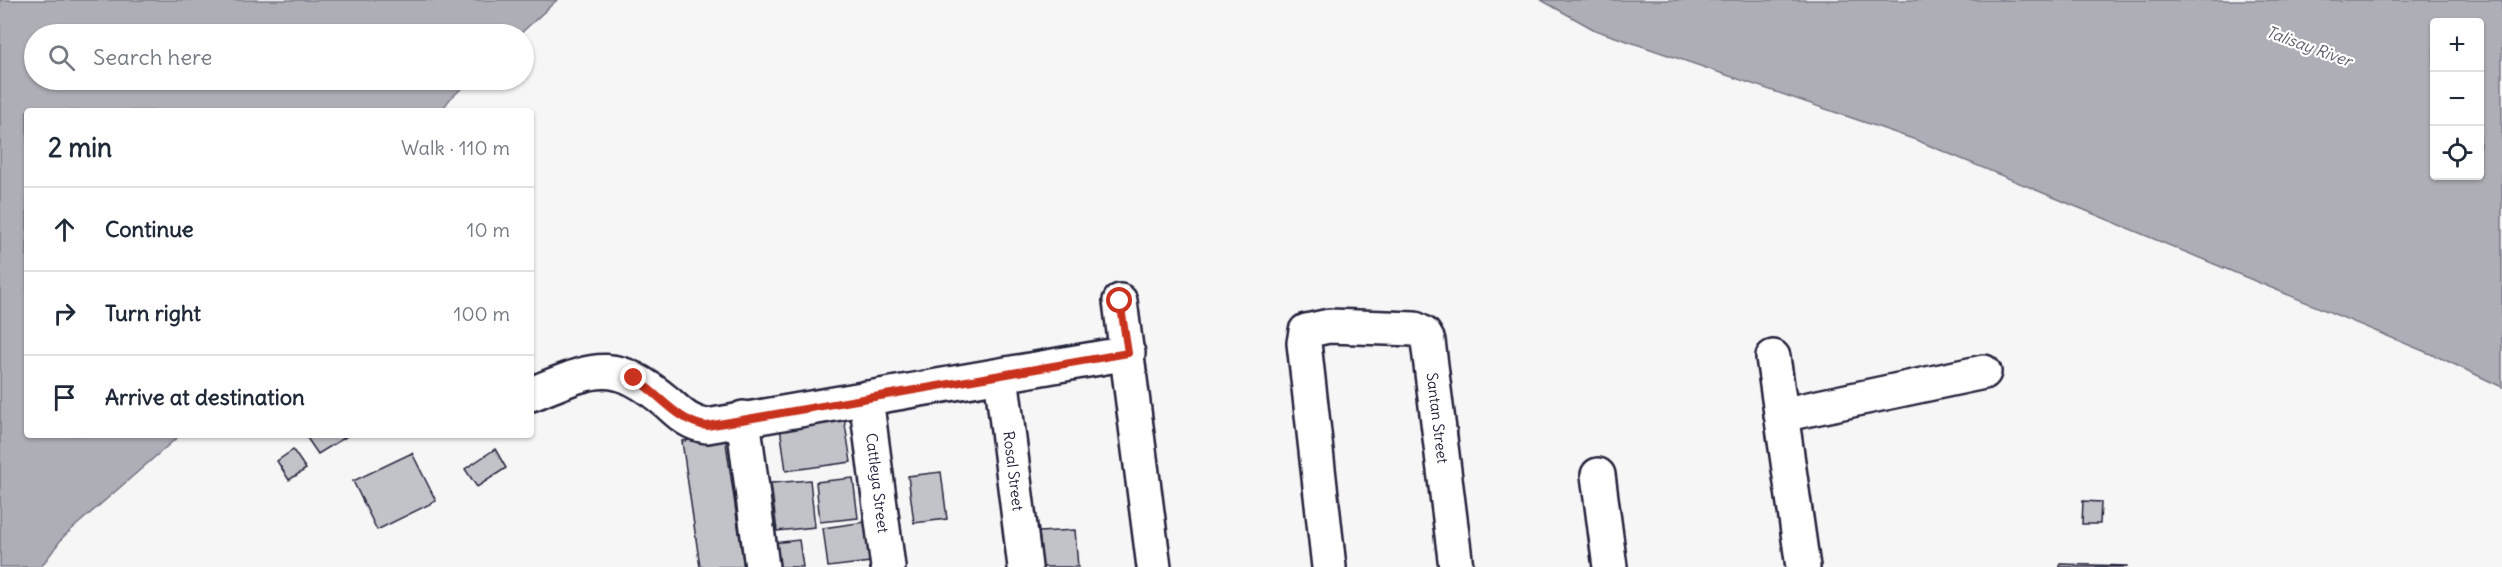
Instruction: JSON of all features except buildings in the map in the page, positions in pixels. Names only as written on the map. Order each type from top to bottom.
[{"type":"street","points":[[1120,301],[1154,567]]},
{"type":"street","name":"Santan Street","points":[[1329,567],[1304,343],[1306,331],[1329,326],[1415,329],[1424,334],[1428,341],[1456,567]]},
{"type":"street","points":[[534,393],[593,372],[614,370],[649,387],[696,424],[707,426],[1128,353]]},
{"type":"street","points":[[1773,357],[1803,567]]},
{"type":"street","points":[[1781,415],[1984,372]]},
{"type":"street","name":"Rosal Street","points":[[1001,375],[1025,567]]},
{"type":"street","name":"Cattleya Street","points":[[866,398],[888,567]]},
{"type":"street","points":[[743,418],[762,567]]},
{"type":"street","points":[[1598,475],[1610,567]]},
{"type":"water","points":[[0,0],[557,0],[531,24],[24,24],[24,90],[460,90],[443,108],[24,108],[24,438],[177,438],[63,537],[41,567],[0,567]]},
{"type":"water","name":"Talisay River","points":[[1541,0],[2502,0],[2502,387],[2445,360],[1916,140],[1595,30]]},
{"type":"route","points":[[634,378],[649,387],[687,419],[707,426],[1128,353],[1120,301]]}]
